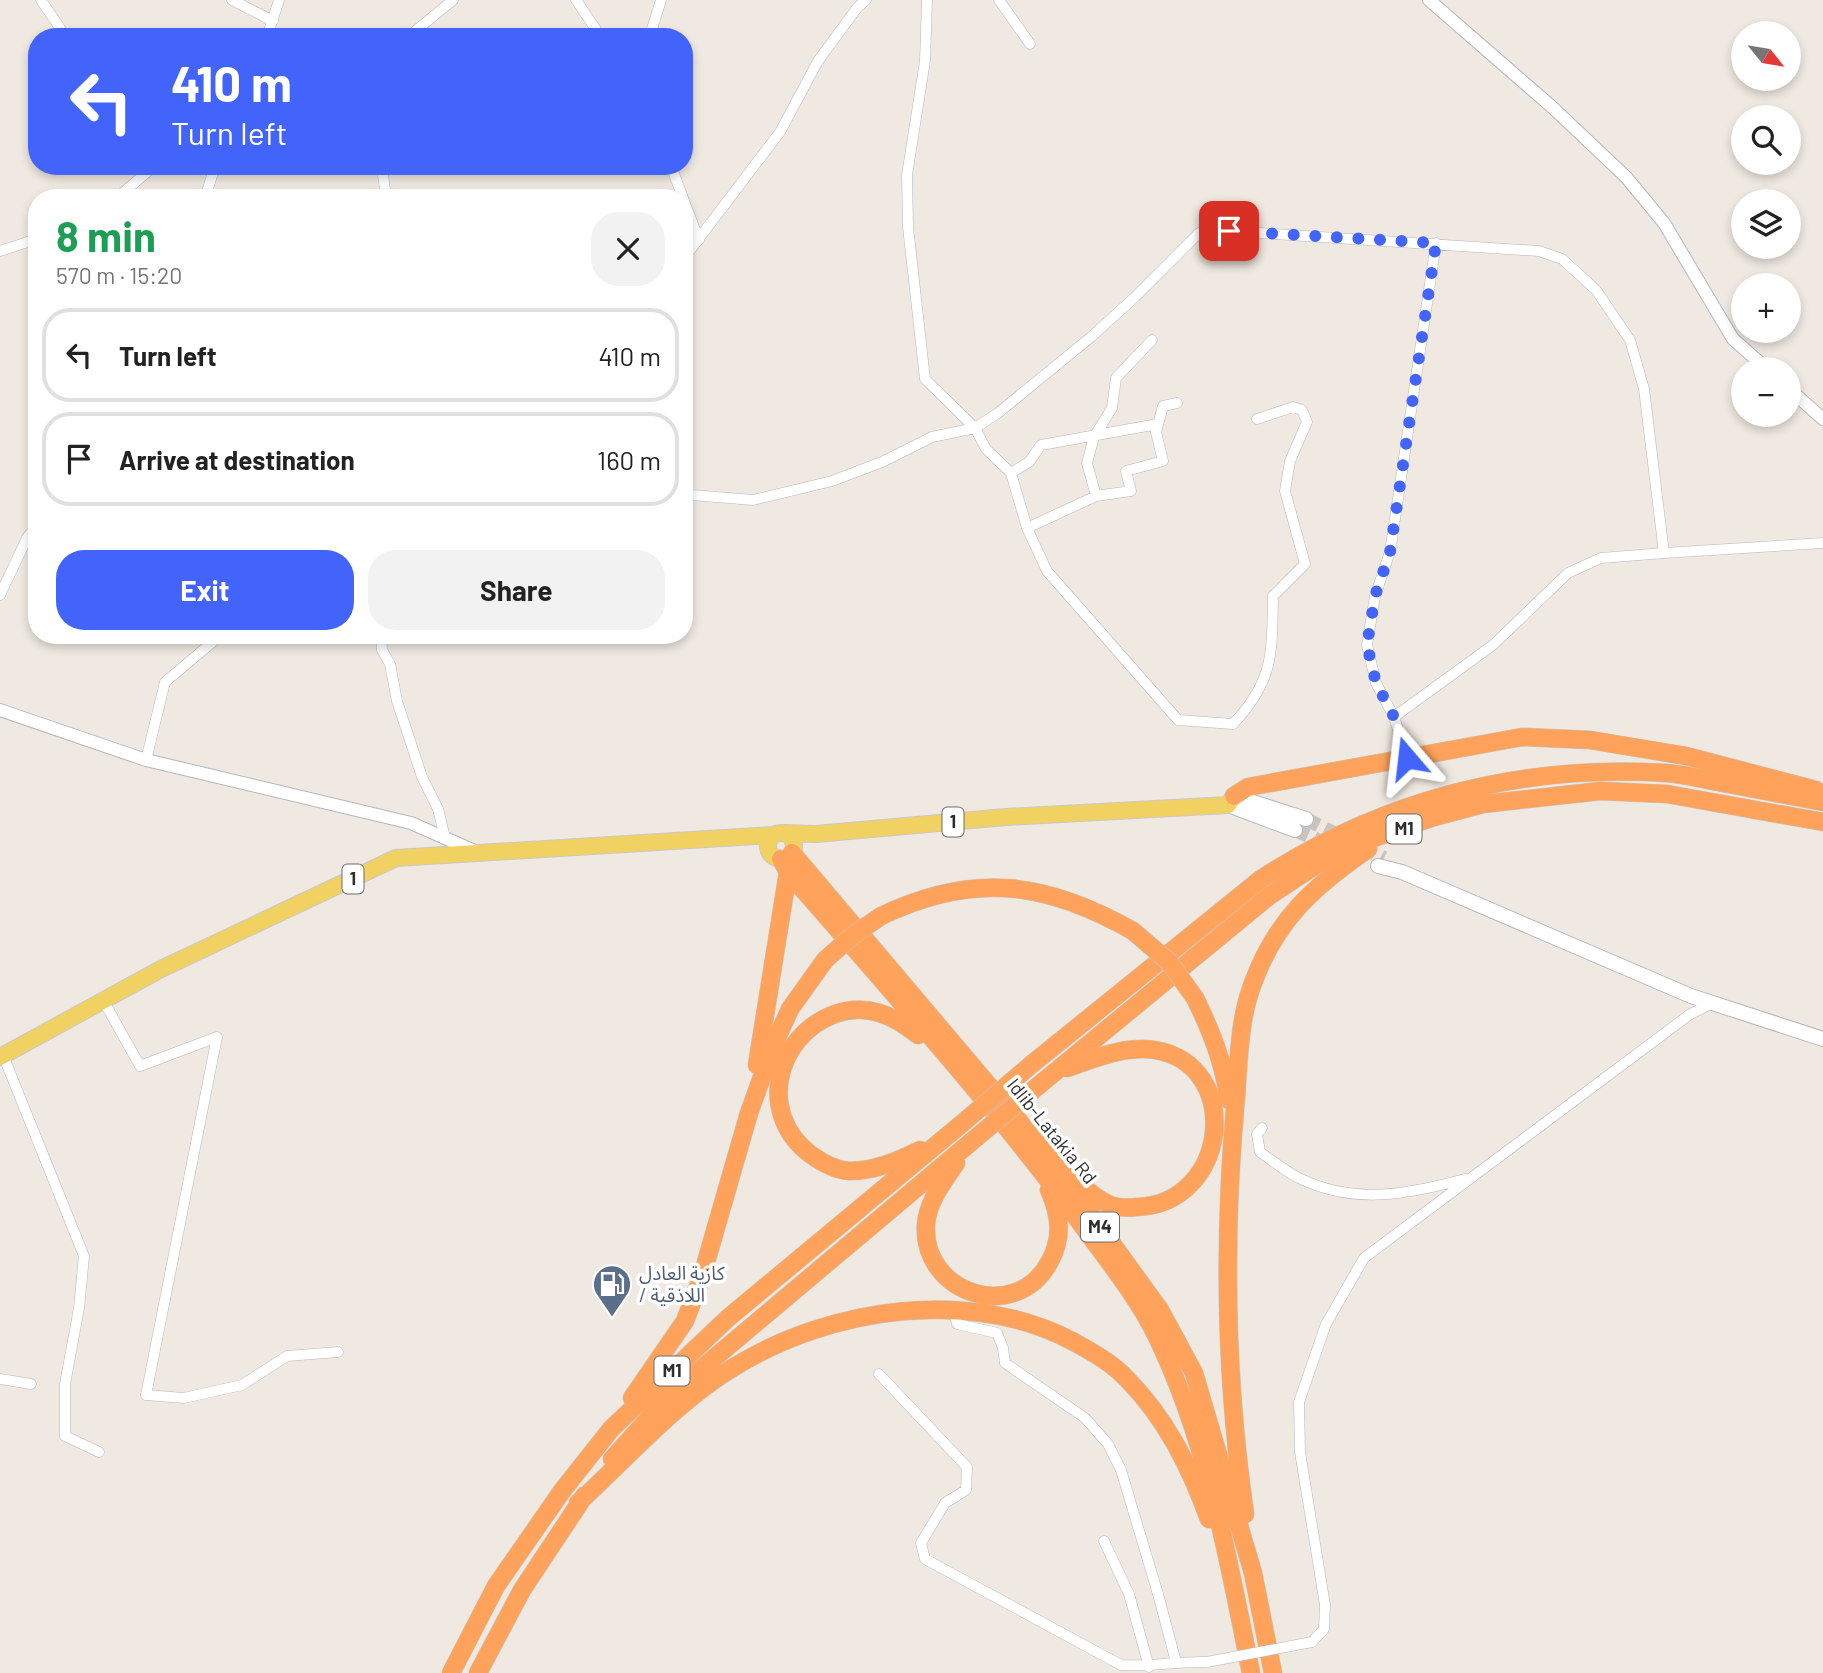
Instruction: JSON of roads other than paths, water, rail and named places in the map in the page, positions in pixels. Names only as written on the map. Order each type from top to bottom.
[{"type":"highway","points":[[1231,800],[1248,787],[1522,737],[1590,740],[1686,756],[1823,792]]},
{"type":"highway","name":"M1","points":[[451,1673],[496,1586],[562,1491],[611,1429],[728,1318],[1032,1064],[1261,879],[1302,853],[1370,820],[1497,782],[1592,772],[1668,773],[1823,802]]},
{"type":"highway","name":"M1","points":[[478,1673],[522,1590],[578,1503],[624,1444],[669,1396],[1269,896],[1319,863],[1371,839],[1434,817],[1483,804],[1600,791],[1667,794],[1823,822]]},
{"type":"highway","points":[[1230,1163],[1245,1013],[1253,983],[1270,945],[1299,903],[1338,870],[1394,832]]},
{"type":"highway","points":[[749,1113],[783,850]]},
{"type":"highway","name":"Idlib-Latakia Rd","points":[[783,850],[967,1080],[1045,1163],[1156,1335],[1186,1404],[1208,1468],[1251,1673]]},
{"type":"highway","name":"Idlib-Latakia Rd","points":[[783,850],[1045,1163],[1160,1310],[1194,1373],[1253,1573],[1273,1673]]},
{"type":"highway","points":[[611,1429],[685,1321],[702,1276],[749,1113],[772,1049],[790,1009],[825,960],[852,936],[881,916],[935,894],[972,888],[1039,892],[1101,913],[1133,931],[1169,962],[1195,998],[1216,1044],[1225,1073],[1229,1101],[1229,1340],[1236,1454],[1253,1573]]},
{"type":"highway","points":[[959,1126],[936,1142],[900,1159],[873,1169],[846,1171],[821,1163],[800,1147],[787,1127],[779,1105],[779,1080],[785,1057],[798,1037],[820,1020],[845,1011],[872,1011],[898,1019],[967,1080]]},
{"type":"highway","points":[[1045,1163],[1108,1205],[1149,1207],[1169,1200],[1187,1188],[1199,1175],[1211,1154],[1215,1135],[1214,1114],[1208,1090],[1196,1073],[1180,1059],[1156,1050],[1133,1050],[1051,1076]]},
{"type":"highway","points":[[971,1142],[932,1202],[926,1223],[927,1244],[933,1259],[945,1277],[962,1290],[1003,1296],[1023,1290],[1037,1281],[1046,1269],[1057,1248],[1060,1227],[1045,1163]]},
{"type":"highway","points":[[578,1503],[681,1407],[733,1367],[789,1340],[853,1320],[891,1313],[954,1311],[998,1314],[1063,1336],[1095,1353],[1125,1377],[1170,1433],[1193,1475],[1233,1582]]},
{"type":"main road","name":"1","points":[[1,1056],[161,969],[396,858],[743,838],[783,850],[816,834],[1090,812],[1111,803],[1218,794],[1231,800]]},
{"type":"main road","points":[[1231,800],[1306,819]]},
{"type":"main road","points":[[1231,800],[1295,830]]},
{"type":"main road","points":[[1381,862],[1712,1003],[1823,1039]]},
{"type":"street","points":[[41,0],[60,28]]},
{"type":"street","points":[[232,0],[273,22]]},
{"type":"street","points":[[271,28],[279,0]]},
{"type":"street","points":[[419,28],[453,0]]},
{"type":"street","points":[[576,0],[595,28]]},
{"type":"street","points":[[652,28],[661,0]]},
{"type":"street","points":[[693,247],[780,132],[818,61],[857,8],[866,0]]},
{"type":"street","points":[[927,0],[925,61],[907,175],[908,227],[925,379],[975,428],[986,449],[1010,473],[1027,528],[1047,571],[1178,720],[1233,724],[1251,705],[1266,676],[1272,656],[1273,596],[1305,564],[1285,491],[1290,461],[1307,422],[1302,410],[1293,407],[1257,419]]},
{"type":"street","points":[[999,0],[1030,44]]},
{"type":"street","points":[[1430,0],[1552,107],[1626,177],[1664,223],[1733,339],[1753,357]]},
{"type":"street","points":[[127,189],[144,175]]},
{"type":"street","points":[[693,223],[699,240]]},
{"type":"street","points":[[693,495],[753,500],[832,481],[882,462],[932,437],[975,428],[998,413],[1091,337],[1199,233],[1229,231],[1436,243],[1539,251],[1562,259],[1596,290],[1630,340],[1644,388],[1664,553]]},
{"type":"street","points":[[0,251],[28,242]]},
{"type":"street","points":[[1407,758],[1394,717],[1376,683],[1367,645],[1375,596],[1390,552],[1436,243]]},
{"type":"street","points":[[1097,496],[1087,463],[1094,438],[1112,408],[1116,378],[1152,340]]},
{"type":"street","points":[[1801,400],[1823,419]]},
{"type":"street","points":[[1027,528],[1097,496],[1132,491],[1126,471],[1163,461],[1156,432],[1158,424],[1163,406],[1178,403]]},
{"type":"street","points":[[1010,473],[1029,462],[1041,445],[1094,438],[1158,424]]},
{"type":"street","points":[[0,595],[28,537]]},
{"type":"street","points":[[1394,717],[1493,646],[1568,573],[1601,558],[1823,543]]},
{"type":"street","points":[[194,657],[202,644]]},
{"type":"street","points":[[146,760],[166,682],[209,644]]},
{"type":"street","points":[[382,644],[390,664],[397,701],[422,777],[438,809],[444,838]]},
{"type":"street","points":[[0,710],[146,760],[411,823],[480,853]]},
{"type":"street","points":[[103,1000],[140,1066],[217,1037],[146,1395],[184,1398],[242,1385],[287,1356],[338,1352]]},
{"type":"street","points":[[879,1374],[968,1467],[966,1490],[945,1503],[921,1543],[925,1559],[1121,1665],[1149,1667],[1181,1662],[1207,1662],[1312,1642],[1324,1629],[1325,1605],[1300,1452],[1299,1402],[1326,1324],[1364,1258],[1689,1015],[1712,1003]]},
{"type":"street","points":[[1,1056],[84,1256],[79,1308],[65,1384],[65,1436],[99,1452]]},
{"type":"street","points":[[1262,1128],[1257,1134],[1260,1152],[1299,1178],[1325,1189],[1361,1196],[1418,1191],[1469,1178]]},
{"type":"street","points":[[954,1311],[957,1324],[998,1333],[1005,1363],[1085,1418],[1108,1444],[1121,1470],[1181,1662],[1189,1673]]},
{"type":"street","points":[[0,1379],[32,1384]]},
{"type":"street","points":[[1104,1541],[1129,1594],[1149,1667]]},
{"type":"tunnel","points":[[1306,819],[1384,858]]},
{"type":"tunnel","points":[[1295,830],[1329,845]]},
{"type":"place","name":"كازية العادل / اللاذقية","points":[[612,1318]]}]
